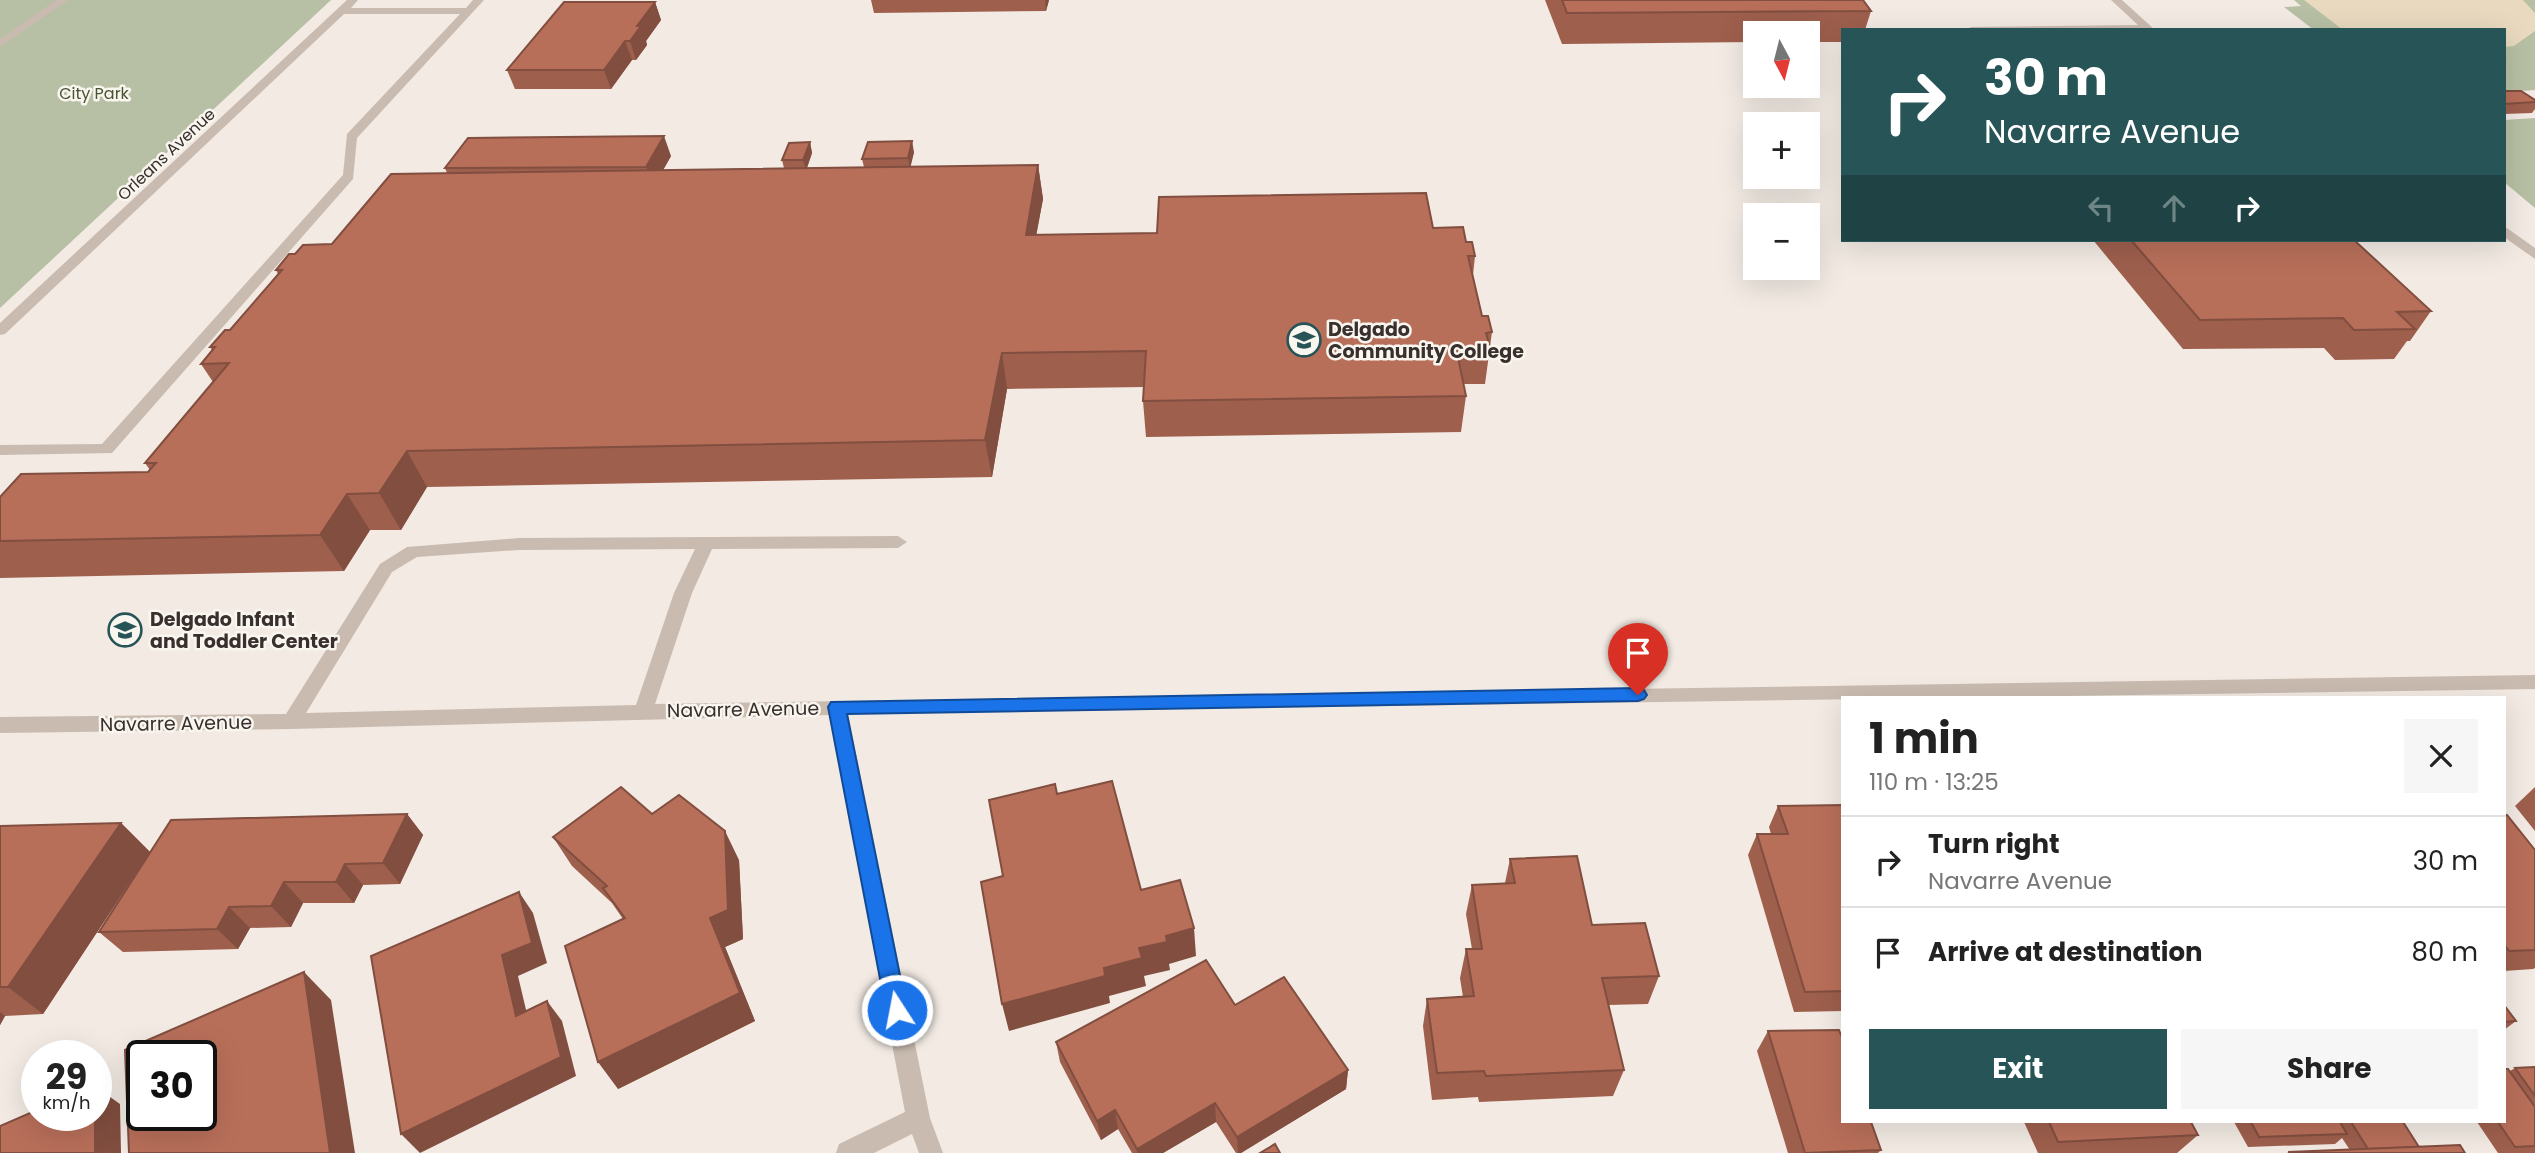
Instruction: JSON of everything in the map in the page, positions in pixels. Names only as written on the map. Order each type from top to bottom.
[{"type":"street","points":[[0,44],[63,0]]},
{"type":"street","name":"Orleans Avenue","points":[[0,331],[354,0]]},
{"type":"street","points":[[0,450],[106,449],[349,176],[351,137],[478,0]]},
{"type":"street","points":[[2116,0],[2148,28]]},
{"type":"street","points":[[341,11],[468,11]]},
{"type":"street","points":[[2506,232],[2535,255]]},
{"type":"street","points":[[291,721],[386,568],[413,551],[519,544],[898,542]]},
{"type":"street","points":[[643,712],[683,593],[706,543]]},
{"type":"street","name":"Navarre Avenue","points":[[0,725],[291,721],[837,707],[2535,682]]},
{"type":"street","points":[[837,707],[918,1118],[931,1153]]},
{"type":"street","points":[[848,1153],[918,1118]]},
{"type":"green space","name":"City Park","points":[[0,0],[331,0],[0,308]]},
{"type":"green space","points":[[2294,0],[2535,0],[2535,90],[2506,92],[2506,28],[2311,28],[2284,7],[2301,6]]},
{"type":"green space","points":[[2535,118],[2535,208],[2506,184],[2506,120]]},
{"type":"sand","points":[[2304,0],[2523,0],[2535,13],[2535,31],[2514,46],[2506,47],[2506,28],[2340,28]]},
{"type":"building","points":[[1562,0],[1863,0],[1871,11],[1567,13]]},
{"type":"building","points":[[564,2],[655,2],[637,26],[641,26],[630,41],[625,41],[604,70],[507,70]]},
{"type":"building","points":[[2506,91],[2521,91],[2535,102],[2506,104]]},
{"type":"building","points":[[664,136],[646,167],[445,168],[468,138]]},
{"type":"building","points":[[912,141],[908,158],[862,159],[868,142]]},
{"type":"building","points":[[810,142],[803,160],[782,160],[789,143]]},
{"type":"building","points":[[1038,165],[1026,235],[1157,233],[1159,197],[1426,193],[1433,228],[1463,227],[1466,242],[1472,242],[1475,256],[1468,256],[1482,316],[1488,316],[1492,332],[1486,333],[1490,348],[1456,348],[1466,396],[1143,401],[1146,351],[1002,353],[985,440],[407,451],[379,493],[347,494],[320,535],[0,541],[0,497],[21,474],[148,472],[156,463],[145,463],[229,363],[201,364],[215,347],[210,347],[225,330],[230,330],[282,270],[276,270],[289,254],[295,254],[303,245],[332,244],[391,174]]},
{"type":"building","points":[[2133,242],[2356,242],[2431,311],[2397,312],[2415,329],[2354,330],[2343,318],[2200,320]]},
{"type":"building","points":[[1112,781],[1141,890],[1180,880],[1194,928],[1166,936],[1167,942],[1139,948],[1142,958],[1104,968],[1105,976],[1002,1004],[981,882],[1003,876],[989,800],[1055,784],[1057,794]]},
{"type":"building","points":[[621,787],[652,814],[679,795],[725,831],[728,910],[710,918],[740,993],[598,1062],[565,946],[625,918],[603,888],[607,886],[553,837]]},
{"type":"building","points":[[1841,805],[1841,991],[1805,992],[1757,834],[1788,834],[1778,806]]},
{"type":"building","points":[[407,814],[383,863],[345,864],[336,882],[284,882],[271,906],[229,907],[217,929],[99,932],[171,820]]},
{"type":"building","points":[[2506,815],[2535,850],[2535,950],[2509,951],[2506,947]]},
{"type":"building","points":[[121,823],[8,987],[0,987],[0,826]]},
{"type":"building","points":[[1577,856],[1592,925],[1645,923],[1659,976],[1602,978],[1624,1070],[1486,1076],[1484,1071],[1437,1073],[1427,999],[1474,996],[1466,949],[1482,949],[1472,885],[1515,883],[1510,859]]},
{"type":"building","points":[[519,892],[532,943],[502,955],[516,1016],[547,1001],[561,1057],[401,1134],[371,956]]},
{"type":"building","points":[[1206,960],[1235,1005],[1284,977],[1348,1070],[1237,1137],[1215,1103],[1137,1149],[1115,1110],[1097,1121],[1056,1042]]},
{"type":"building","points":[[304,972],[330,1153],[129,1153],[128,1131],[217,1131],[217,1040],[148,1040]]},
{"type":"building","points":[[2506,1008],[2516,1021],[2506,1022]]},
{"type":"building","points":[[1839,1030],[1841,1123],[1871,1123],[1881,1150],[1805,1153],[1768,1031]]},
{"type":"building","points":[[2535,1067],[2535,1096],[2515,1068]]},
{"type":"building","points":[[2506,1069],[2535,1107],[2535,1146],[2515,1147],[2499,1123],[2506,1123]]},
{"type":"building","points":[[21,1117],[21,1131],[95,1131],[95,1153],[0,1153],[0,1126]]},
{"type":"building","points":[[2049,1123],[2192,1123],[2198,1135],[2058,1142]]},
{"type":"building","points":[[2252,1123],[2341,1123],[2347,1134],[2259,1137]]},
{"type":"building","points":[[2352,1123],[2404,1123],[2419,1147],[2368,1149]]},
{"type":"building","points":[[1275,1144],[1280,1153],[1260,1153]]},
{"type":"building","points":[[2460,1145],[2465,1153],[2289,1153],[2289,1152]]},
{"type":"place","name":"Delgado Community College","points":[[1304,340]]},
{"type":"place","name":"Delgado Infant and Toddler Center","points":[[125,630]]},
{"type":"route","points":[[897,1010],[837,707],[1638,695]]}]
